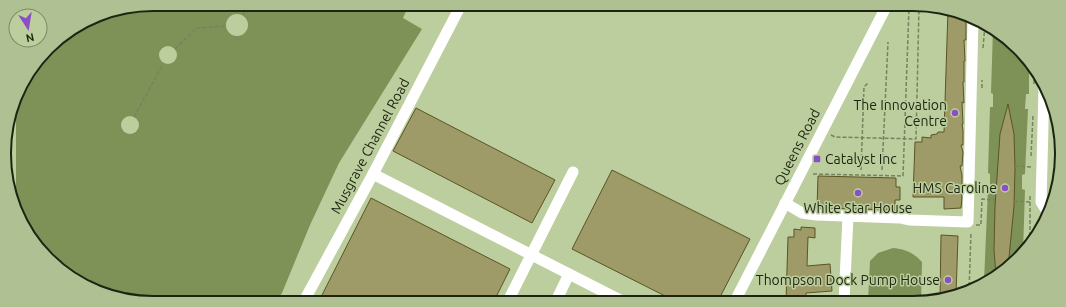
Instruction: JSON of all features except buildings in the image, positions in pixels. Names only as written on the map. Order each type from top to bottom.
[{"type":"street","name":"Musgrave Channel Road","points":[[306,296],[458,11]]},
{"type":"street","name":"Queens Road","points":[[738,296],[884,11]]},
{"type":"street","points":[[785,203],[802,213],[816,215],[968,222],[973,25]]},
{"type":"street","points":[[1044,98],[1041,202],[1044,207]]},
{"type":"street","points":[[510,296],[573,172]]},
{"type":"street","points":[[372,174],[612,296]]},
{"type":"street","points":[[844,296],[848,216]]},
{"type":"street","points":[[558,296],[569,274]]},
{"type":"path","points":[[243,15],[245,11]]},
{"type":"path","points":[[814,174],[904,176],[909,11]]},
{"type":"path","points":[[822,130],[835,137],[916,139],[919,11]]},
{"type":"path","points":[[175,49],[197,28],[226,26]]},
{"type":"path","points":[[882,170],[888,42]]},
{"type":"path","points":[[134,117],[163,64]]},
{"type":"path","points":[[860,170],[864,87],[868,83]]},
{"type":"path","points":[[1015,166],[1025,167]]},
{"type":"path","points":[[981,223],[982,200],[995,200]]},
{"type":"path","points":[[1014,201],[1025,202]]},
{"type":"path","points":[[968,222],[971,224],[969,284]]},
{"type":"shaded area","points":[[144,11],[406,11],[403,18],[422,29],[339,163],[310,225],[280,296],[144,296],[117,291],[99,285],[82,277],[67,267],[46,247],[30,225],[16,190],[16,117],[26,90],[40,67],[60,46],[82,30],[99,22],[117,16]]},
{"type":"shaded area","points":[[993,36],[1006,46],[1029,71],[1029,94],[1026,94],[1025,109],[1028,109],[1025,174],[1022,175],[1022,189],[1025,190],[1023,243],[1006,261],[984,277],[988,188],[990,188],[990,174],[988,173],[990,107],[993,107],[993,94],[991,93]]},
{"type":"shaded area","points":[[893,248],[901,249],[916,256],[922,262],[921,296],[868,296],[870,261],[878,253]]},
{"type":"pier","points":[[237,14],[245,17],[248,25],[245,33],[237,36],[229,33],[226,25],[229,17]]},
{"type":"pier","points":[[164,46],[172,46],[177,51],[175,62],[172,64],[164,64],[159,59],[159,51]]},
{"type":"pier","points":[[126,116],[134,116],[139,121],[137,132],[134,134],[126,134],[121,129],[121,121]]},
{"type":"place","name":"The Innovation Centre","points":[[955,113]]},
{"type":"place","name":"Catalyst Inc","points":[[817,159]]},
{"type":"place","name":"HMS Caroline","points":[[1005,188]]},
{"type":"place","name":"White Star House","points":[[858,193]]},
{"type":"place","name":"Thompson Dock Pump House","points":[[948,280]]}]
